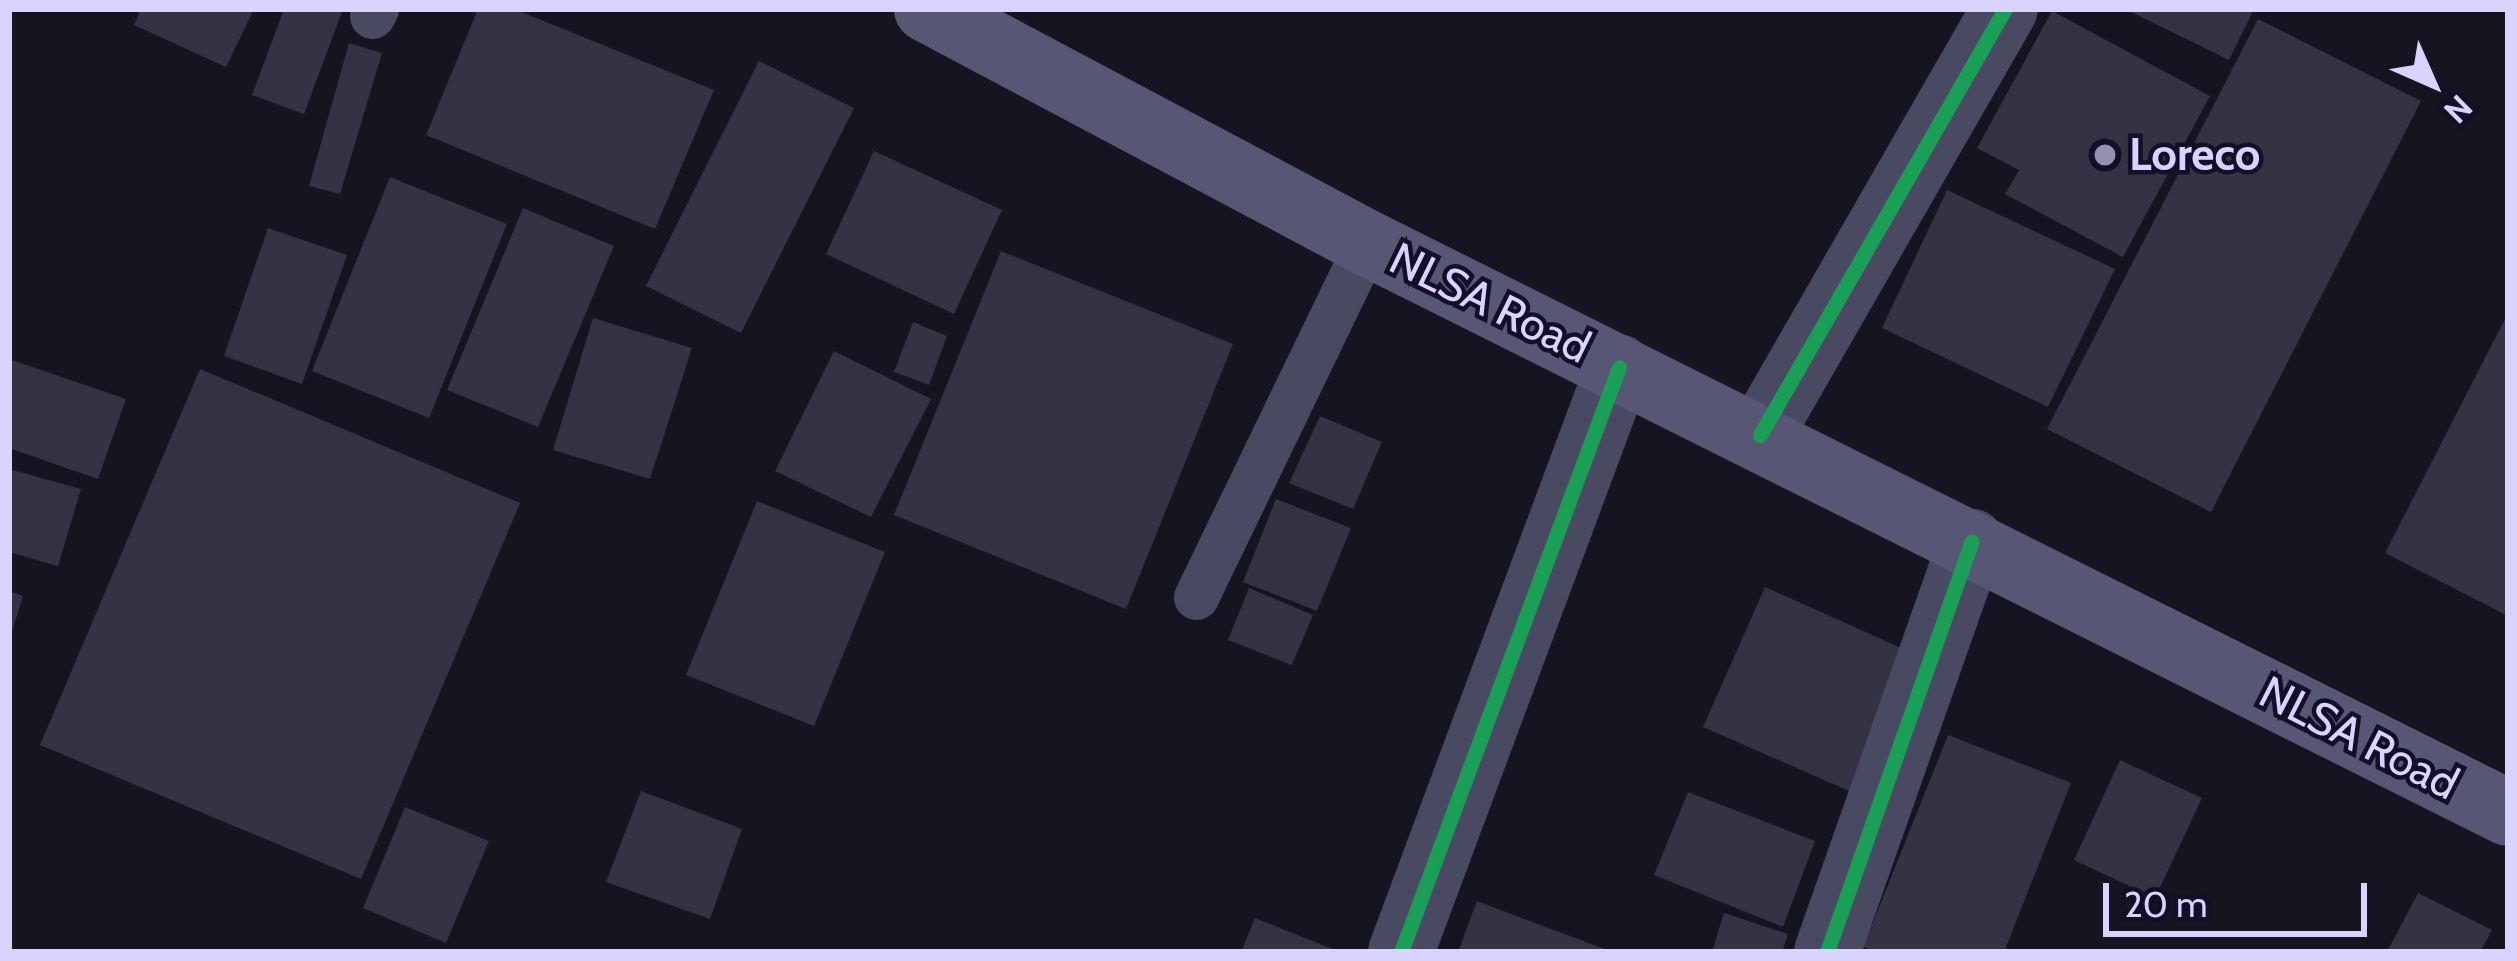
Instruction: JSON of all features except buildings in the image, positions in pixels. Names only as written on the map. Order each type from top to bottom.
[{"type":"main road","name":"NLSA Road","points":[[927,9],[1367,243],[1760,435],[2508,813]]},
{"type":"street","points":[[1760,435],[2005,9]]},
{"type":"street","points":[[1401,952],[1619,367]]},
{"type":"street","points":[[1827,952],[1971,542]]},
{"type":"lane","points":[[1196,597],[1367,243]]},
{"type":"cycle path","points":[[1760,435],[2005,9]]},
{"type":"cycle path","points":[[1401,952],[1619,367]]},
{"type":"cycle path","points":[[1827,952],[1971,542]]},
{"type":"place","name":"Loreco","points":[[2105,155]]}]
